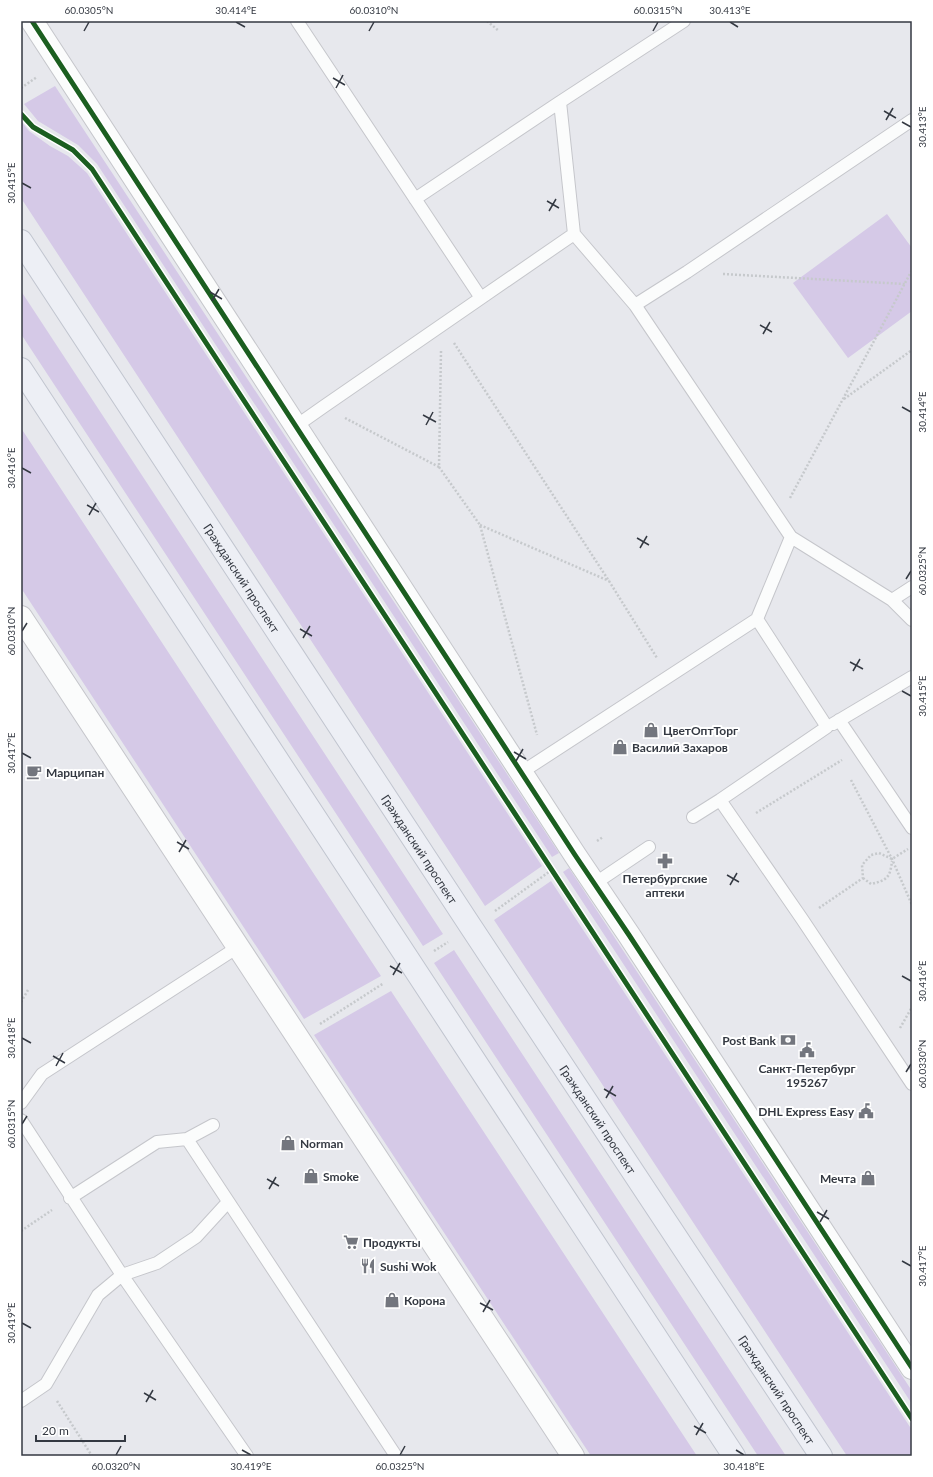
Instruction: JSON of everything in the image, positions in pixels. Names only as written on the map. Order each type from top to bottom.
[{"type":"main road","name":"Гражданский проспект","points":[[21,241],[821,1456]]},
{"type":"main road","points":[[21,369],[734,1456]]},
{"type":"street","points":[[32,21],[594,884],[634,942],[912,1368]]},
{"type":"street","points":[[21,617],[573,1456]]},
{"type":"lane","points":[[297,21],[481,298]]},
{"type":"lane","points":[[415,199],[684,21]]},
{"type":"lane","points":[[560,102],[574,234],[635,305],[780,518],[791,537],[892,600],[912,620]]},
{"type":"lane","points":[[635,305],[687,272],[912,120]]},
{"type":"lane","points":[[296,426],[322,406],[574,234]]},
{"type":"lane","points":[[522,772],[757,619],[791,537]]},
{"type":"lane","points":[[892,600],[912,587]]},
{"type":"lane","points":[[757,619],[827,727]]},
{"type":"lane","points":[[693,818],[827,727],[912,677]]},
{"type":"lane","points":[[839,720],[912,828]]},
{"type":"lane","points":[[720,800],[802,919],[912,1084]]},
{"type":"lane","points":[[594,884],[649,847]]},
{"type":"lane","points":[[21,1103],[42,1074],[238,947]]},
{"type":"lane","points":[[21,1120],[70,1198],[247,1456]]},
{"type":"lane","points":[[70,1198],[157,1142],[186,1139],[213,1125]]},
{"type":"lane","points":[[186,1139],[396,1456]]},
{"type":"lane","points":[[21,1401],[46,1384],[98,1295],[122,1275],[157,1263],[196,1237],[228,1202]]},
{"type":"path","points":[[487,21],[499,31]]},
{"type":"path","points":[[21,88],[39,76]]},
{"type":"path","points":[[780,518],[912,270]]},
{"type":"path","points":[[687,272],[905,284]]},
{"type":"path","points":[[439,467],[442,325]]},
{"type":"path","points":[[442,325],[609,582],[668,676]]},
{"type":"path","points":[[843,399],[912,350]]},
{"type":"path","points":[[322,406],[439,467],[480,525],[537,735]]},
{"type":"path","points":[[480,525],[609,582]]},
{"type":"path","points":[[827,727],[845,768]]},
{"type":"path","points":[[736,825],[859,750]]},
{"type":"path","points":[[848,775],[892,859],[912,905]]},
{"type":"path","points":[[892,859],[879,853],[871,855],[862,865],[863,878],[871,884],[884,881],[890,874],[892,859],[912,846]]},
{"type":"path","points":[[548,863],[557,876]]},
{"type":"path","points":[[495,911],[559,866]]},
{"type":"path","points":[[802,919],[863,878]]},
{"type":"path","points":[[428,955],[448,942]]},
{"type":"path","points":[[318,1025],[384,983]]},
{"type":"path","points":[[21,1002],[28,990]]},
{"type":"path","points":[[21,1231],[70,1198]]},
{"type":"path","points":[[46,1384],[92,1456]]},
{"type":"shaded area","points":[[55,86],[559,853],[552,857],[97,164],[78,145],[38,121],[24,104]]},
{"type":"shaded area","points":[[21,121],[29,131],[50,146],[68,156],[87,173],[542,866],[485,906],[21,198]]},
{"type":"shaded area","points":[[887,214],[912,248],[912,311],[848,358],[793,283]]},
{"type":"shaded area","points":[[21,291],[443,934],[423,946],[21,334]]},
{"type":"shaded area","points":[[21,428],[381,976],[304,1019],[21,588]]},
{"type":"shaded area","points":[[569,868],[912,1391],[912,1404],[563,872]]},
{"type":"shaded area","points":[[551,881],[912,1430],[912,1456],[847,1456],[494,920]]},
{"type":"shaded area","points":[[454,950],[786,1456],[758,1456],[434,963]]},
{"type":"shaded area","points":[[391,991],[697,1456],[591,1456],[314,1035]]},
{"type":"cycle path","points":[[32,21],[575,855],[629,935],[912,1368]]},
{"type":"cycle path","points":[[21,114],[33,127],[73,150],[92,169],[912,1419]]},
{"type":"place","name":"ЦветОптТорг","points":[[651,730]]},
{"type":"place","name":"Василий Захаров","points":[[620,747]]},
{"type":"place","name":"Марципан","points":[[34,772]]},
{"type":"place","name":"Петербургские аптеки","points":[[665,861]]},
{"type":"place","name":"Post Bank","points":[[788,1040]]},
{"type":"place","name":"Санкт-Петербург 195267","points":[[807,1050]]},
{"type":"place","name":"DHL Express Easy","points":[[866,1111]]},
{"type":"place","name":"Norman","points":[[288,1143]]},
{"type":"place","name":"Smoke","points":[[311,1176]]},
{"type":"place","name":"Мечта","points":[[868,1178]]},
{"type":"place","name":"Продукты","points":[[351,1242]]},
{"type":"place","name":"Sushi Wok","points":[[368,1266]]},
{"type":"place","name":"Корона","points":[[392,1300]]}]
